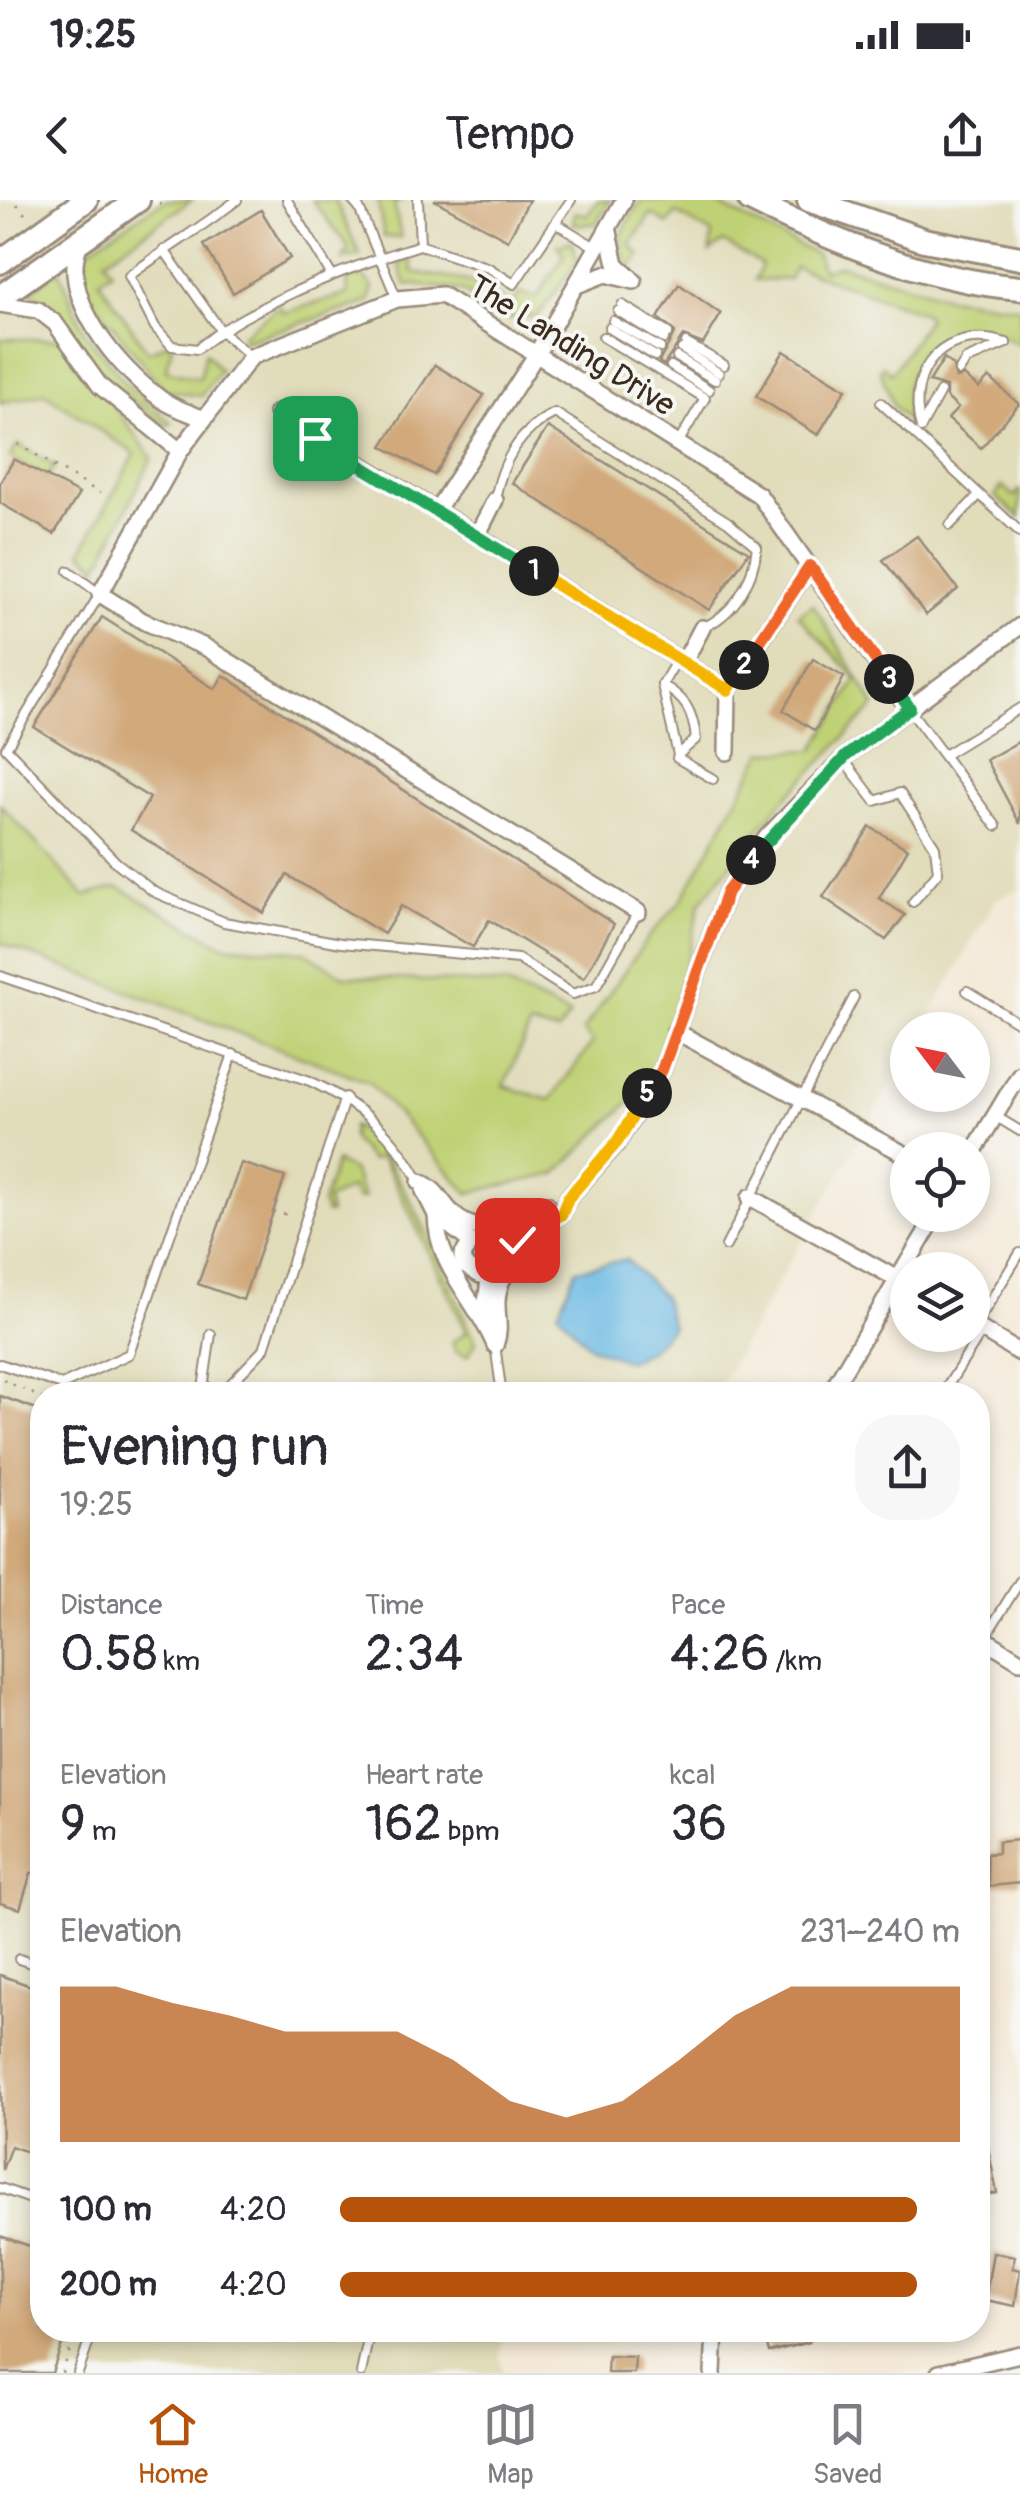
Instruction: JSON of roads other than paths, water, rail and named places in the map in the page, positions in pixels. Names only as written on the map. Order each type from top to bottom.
[{"type":"main road","points":[[6,253],[86,200]]},
{"type":"main road","points":[[0,300],[138,200]]},
{"type":"main road","points":[[750,200],[838,244],[954,276],[1020,288]]},
{"type":"main road","points":[[809,200],[924,240],[1020,258]]},
{"type":"street","points":[[436,511],[628,202]]},
{"type":"street","points":[[577,285],[605,274],[634,281],[616,264],[609,232]]},
{"type":"street","points":[[82,239],[72,261],[78,296],[97,329],[135,376],[163,401],[204,419]]},
{"type":"street","points":[[924,240],[1020,248]]},
{"type":"street","name":"The Landing Drive","points":[[251,356],[397,300],[442,295],[759,495],[910,708]]},
{"type":"street","points":[[0,300],[38,310],[55,322],[100,386],[180,451]]},
{"type":"street","points":[[251,356],[180,451],[100,594],[143,621],[205,647],[638,912]]},
{"type":"street","points":[[277,412],[728,690]]},
{"type":"street","points":[[477,536],[494,500]]},
{"type":"street","points":[[727,752],[728,690],[810,566]]},
{"type":"street","points":[[495,1345],[500,1332],[496,1300],[506,1271],[541,1230],[562,1214],[568,1198],[617,1142],[662,1070],[727,892],[767,837],[842,759],[1020,626]]},
{"type":"street","points":[[681,660],[702,628]]},
{"type":"street","points":[[676,1032],[890,1146]]},
{"type":"street","points":[[985,1132],[1020,1074]]},
{"type":"street","points":[[422,1187],[435,1188],[458,1219],[481,1228],[525,1218],[568,1198]]},
{"type":"street","points":[[422,1187],[436,1215],[467,1249],[470,1272],[464,1296]]},
{"type":"street","points":[[750,1197],[890,1275]]},
{"type":"street","points":[[440,1249],[467,1249],[489,1243],[534,1220],[548,1204]]},
{"type":"street","points":[[436,1215],[440,1249],[464,1296],[484,1319],[495,1345]]},
{"type":"street","points":[[470,1272],[493,1265],[517,1240],[541,1230]]},
{"type":"street","points":[[484,1319],[493,1265],[489,1243]]},
{"type":"street","points":[[838,1382],[890,1302]]},
{"type":"street","points":[[990,1335],[1020,1352]]},
{"type":"street","points":[[990,1643],[1020,1661]]},
{"type":"street","points":[[714,2373],[715,2342]]},
{"type":"street","points":[[940,2373],[1020,2354]]},
{"type":"lane","points":[[237,200],[128,276],[155,327],[172,346],[197,349],[279,296],[331,274],[420,245],[489,268],[514,284],[571,200]]},
{"type":"lane","points":[[288,200],[331,274]]},
{"type":"lane","points":[[352,200],[362,204],[397,300]]},
{"type":"lane","points":[[418,200],[420,245]]},
{"type":"lane","points":[[556,223],[599,250]]},
{"type":"lane","points":[[164,250],[221,332],[251,356]]},
{"type":"lane","points":[[620,308],[662,344],[608,329],[707,394]]},
{"type":"lane","points":[[921,428],[916,410],[918,380],[946,344],[978,334],[1006,343],[966,360],[959,371]]},
{"type":"lane","points":[[679,354],[707,394]]},
{"type":"lane","points":[[679,354],[719,373],[679,354]]},
{"type":"lane","points":[[918,441],[940,392]]},
{"type":"lane","points":[[677,443],[707,394]]},
{"type":"lane","points":[[881,403],[1020,532]]},
{"type":"lane","points":[[494,500],[500,470],[530,424],[555,413],[728,522],[756,547],[754,572],[725,618],[702,628]]},
{"type":"lane","points":[[950,525],[979,495]]},
{"type":"lane","points":[[69,570],[100,594],[6,748],[116,862],[154,892],[224,922],[341,943],[518,959],[573,994],[596,986],[638,912]]},
{"type":"lane","points":[[662,684],[681,660]]},
{"type":"lane","points":[[662,684],[686,701],[694,718],[696,739],[678,756],[676,732],[662,684]]},
{"type":"lane","points":[[910,708],[996,826]]},
{"type":"lane","points":[[944,755],[1020,708]]},
{"type":"lane","points":[[677,758],[713,779]]},
{"type":"lane","points":[[842,759],[875,801],[900,793],[935,846],[938,872],[914,902]]},
{"type":"lane","points":[[0,976],[233,1054],[345,1097],[378,1122],[422,1187]]},
{"type":"lane","points":[[968,991],[1020,1024]]},
{"type":"lane","points":[[726,1246],[854,996]]},
{"type":"lane","points":[[68,1382],[129,1354],[233,1054]]},
{"type":"lane","points":[[233,1382],[264,1350],[345,1097]]},
{"type":"lane","points":[[995,1116],[1020,1131]]},
{"type":"lane","points":[[990,1304],[1020,1252]]},
{"type":"lane","points":[[204,1382],[211,1334]]},
{"type":"lane","points":[[495,1345],[500,1382]]},
{"type":"lane","points":[[949,1382],[964,1352]]},
{"type":"lane","points":[[0,1364],[53,1382]]},
{"type":"lane","points":[[990,1625],[1020,1581]]},
{"type":"lane","points":[[19,1959],[30,1963]]},
{"type":"lane","points":[[0,2188],[30,2199]]},
{"type":"lane","points":[[78,2373],[89,2342]]},
{"type":"lane","points":[[361,2373],[367,2342]]},
{"type":"water","points":[[626,1259],[663,1297],[672,1327],[650,1350],[628,1361],[590,1347],[558,1312],[576,1270]]}]
